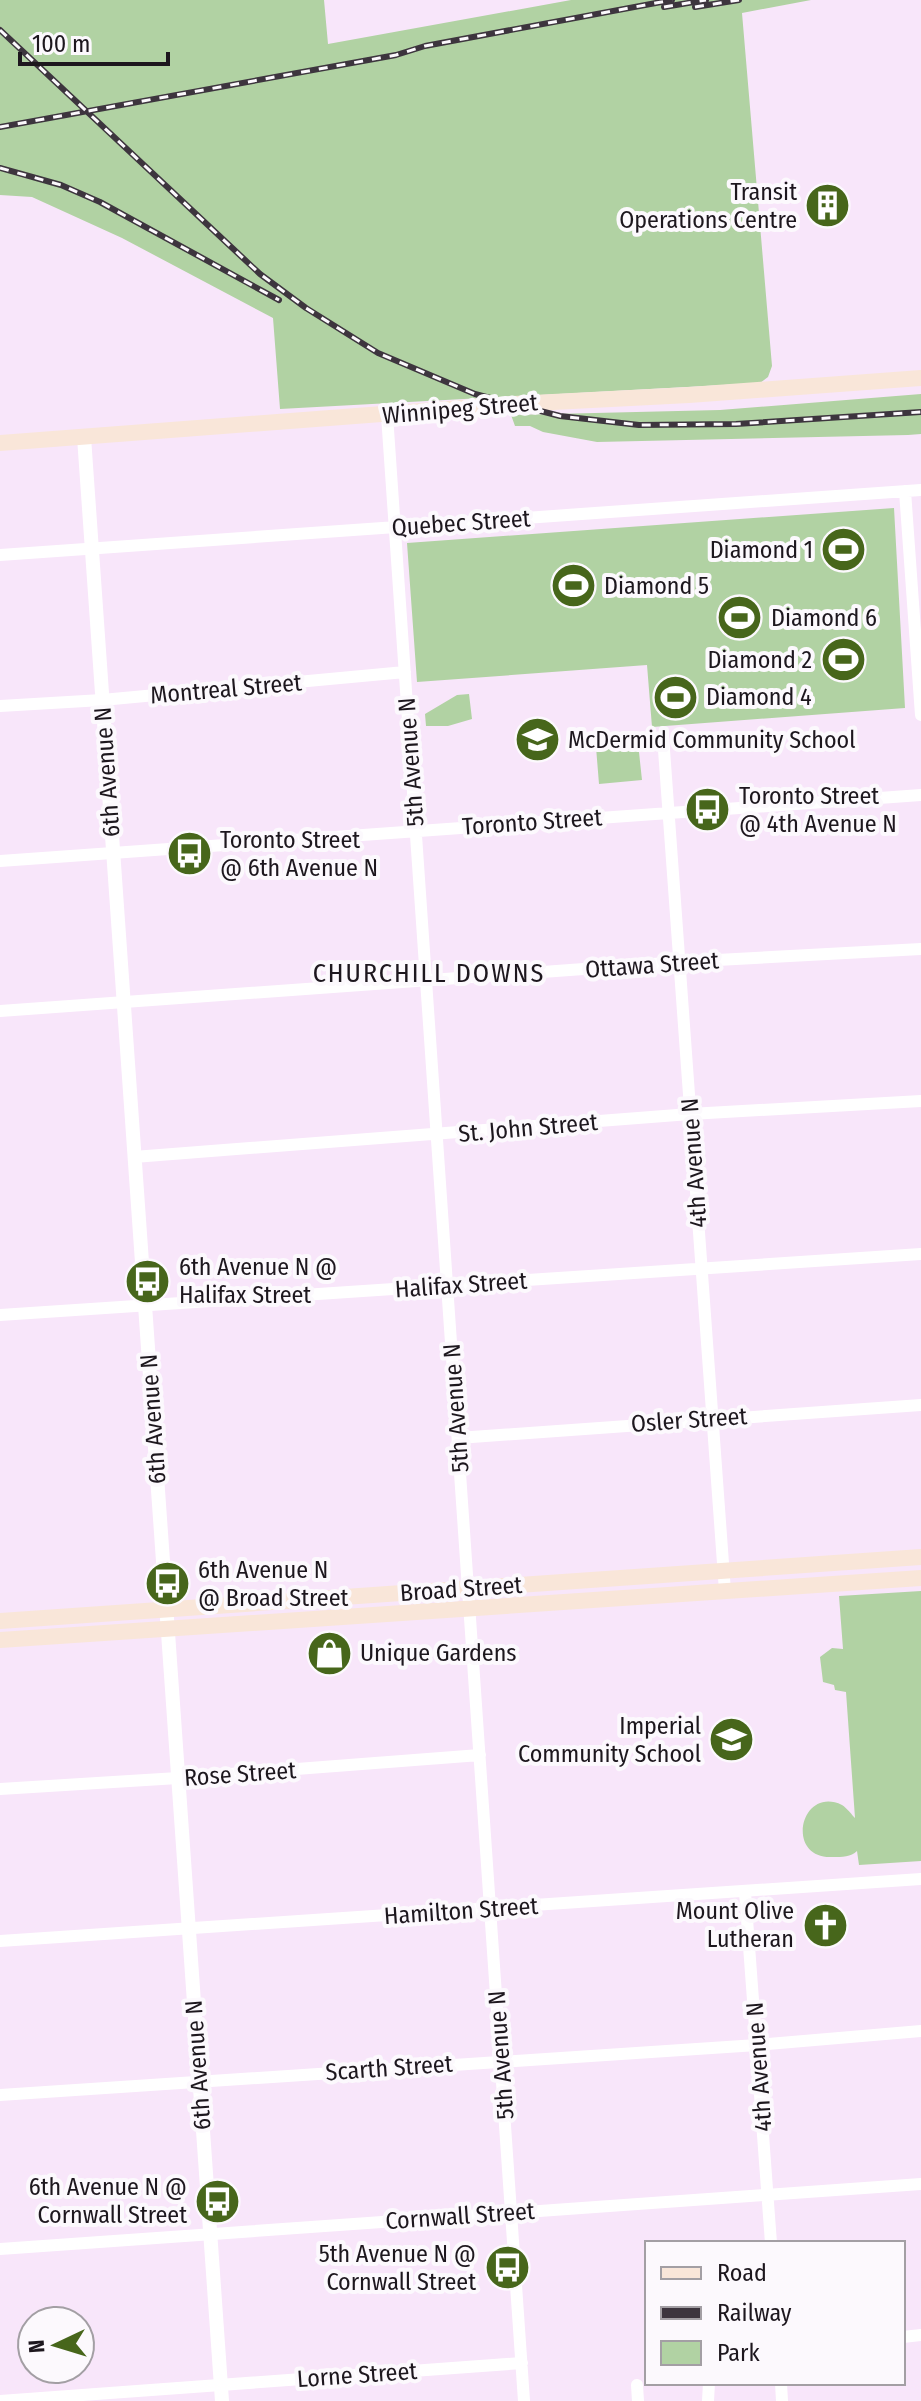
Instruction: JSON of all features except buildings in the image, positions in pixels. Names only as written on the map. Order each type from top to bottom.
[{"type":"main road","name":"Winnipeg Street","points":[[0,443],[514,404],[921,378]]},
{"type":"main road","name":"Broad Street","points":[[0,1621],[921,1557]]},
{"type":"main road","name":"Broad Street","points":[[0,1640],[921,1578]]},
{"type":"street","name":"5th Avenue N","points":[[387,415],[524,2401]]},
{"type":"street","name":"6th Avenue N","points":[[84,437],[222,2401]]},
{"type":"street","name":"Quebec Street","points":[[0,555],[921,490]]},
{"type":"street","points":[[905,491],[921,715]]},
{"type":"street","name":"Montreal Street","points":[[0,706],[102,700],[405,672]]},
{"type":"street","name":"4th Avenue N","points":[[663,736],[725,1591]]},
{"type":"street","name":"Toronto Street","points":[[0,861],[921,795]]},
{"type":"street","name":"Ottawa Street","points":[[0,1011],[680,962],[921,949]]},
{"type":"street","name":"St. John Street","points":[[134,1157],[690,1114],[921,1101]]},
{"type":"street","name":"Halifax Street","points":[[0,1315],[921,1254]]},
{"type":"street","name":"Osler Street","points":[[458,1438],[921,1405]]},
{"type":"street","name":"Rose Street","points":[[0,1789],[480,1755]]},
{"type":"street","name":"Hamilton Street","points":[[0,1941],[921,1879]]},
{"type":"street","name":"4th Avenue N","points":[[745,1892],[771,2241]]},
{"type":"street","name":"Scarth Street","points":[[0,2095],[757,2045],[921,2031]]},
{"type":"street","name":"Cornwall Street","points":[[0,2249],[921,2184]]},
{"type":"street","name":"Lorne Street","points":[[0,2401],[522,2363]]},
{"type":"street","points":[[637,2385],[638,2401]]},
{"type":"green space","points":[[0,0],[324,0],[328,44],[571,0],[811,0],[742,13],[772,366],[768,377],[760,383],[280,409],[273,318],[122,238],[32,197],[0,195]]},
{"type":"green space","points":[[921,394],[921,434],[908,435],[597,442],[543,432],[530,426],[515,426],[511,415],[720,410]]},
{"type":"green space","points":[[894,508],[905,708],[652,727],[647,665],[417,682],[407,543]]},
{"type":"green space","points":[[469,694],[472,719],[448,726],[426,726],[425,714],[457,695]]},
{"type":"green space","points":[[638,743],[642,780],[599,784],[596,747]]},
{"type":"green space","points":[[921,1591],[921,1861],[859,1865],[857,1851],[843,1857],[818,1855],[808,1847],[803,1837],[803,1825],[816,1805],[828,1802],[842,1805],[855,1818],[846,1692],[835,1690],[834,1685],[823,1682],[820,1657],[832,1648],[843,1649],[839,1596]]},
{"type":"railway","points":[[0,127],[396,55],[425,46],[672,0]]},
{"type":"railway","points":[[664,7],[706,0]]},
{"type":"railway","points":[[695,7],[739,0]]},
{"type":"railway","points":[[0,30],[260,274],[306,308],[378,353],[475,394],[560,416],[639,425],[736,424],[921,412]]},
{"type":"railway","points":[[0,168],[61,185],[100,202],[279,300]]},
{"type":"place","name":"Transit Operations Centre","points":[[828,206]]},
{"type":"place","name":"Diamond 1","points":[[844,550]]},
{"type":"place","name":"Diamond 5","points":[[573,586]]},
{"type":"place","name":"Diamond 6","points":[[740,618]]},
{"type":"place","name":"Diamond 2","points":[[843,660]]},
{"type":"place","name":"Diamond 4","points":[[675,697]]},
{"type":"place","name":"McDermid Community School","points":[[537,740]]},
{"type":"place","name":"Toronto Street @ 4th Avenue N","points":[[708,810]]},
{"type":"place","name":"Toronto Street @ 6th Avenue N","points":[[189,854]]},
{"type":"place","name":"6th Avenue N @ Halifax Street","points":[[148,1281]]},
{"type":"place","name":"6th Avenue N @ Broad Street","points":[[167,1584]]},
{"type":"place","name":"Unique Gardens","points":[[329,1653]]},
{"type":"place","name":"Imperial Community School","points":[[732,1740]]},
{"type":"place","name":"Mount Olive Lutheran","points":[[825,1925]]},
{"type":"place","name":"6th Avenue N @ Cornwall Street","points":[[218,2201]]},
{"type":"place","name":"5th Avenue N @ Cornwall Street","points":[[507,2268]]},
{"type":"district","name":"CHURCHILL DOWNS","points":[[429,973]]}]
